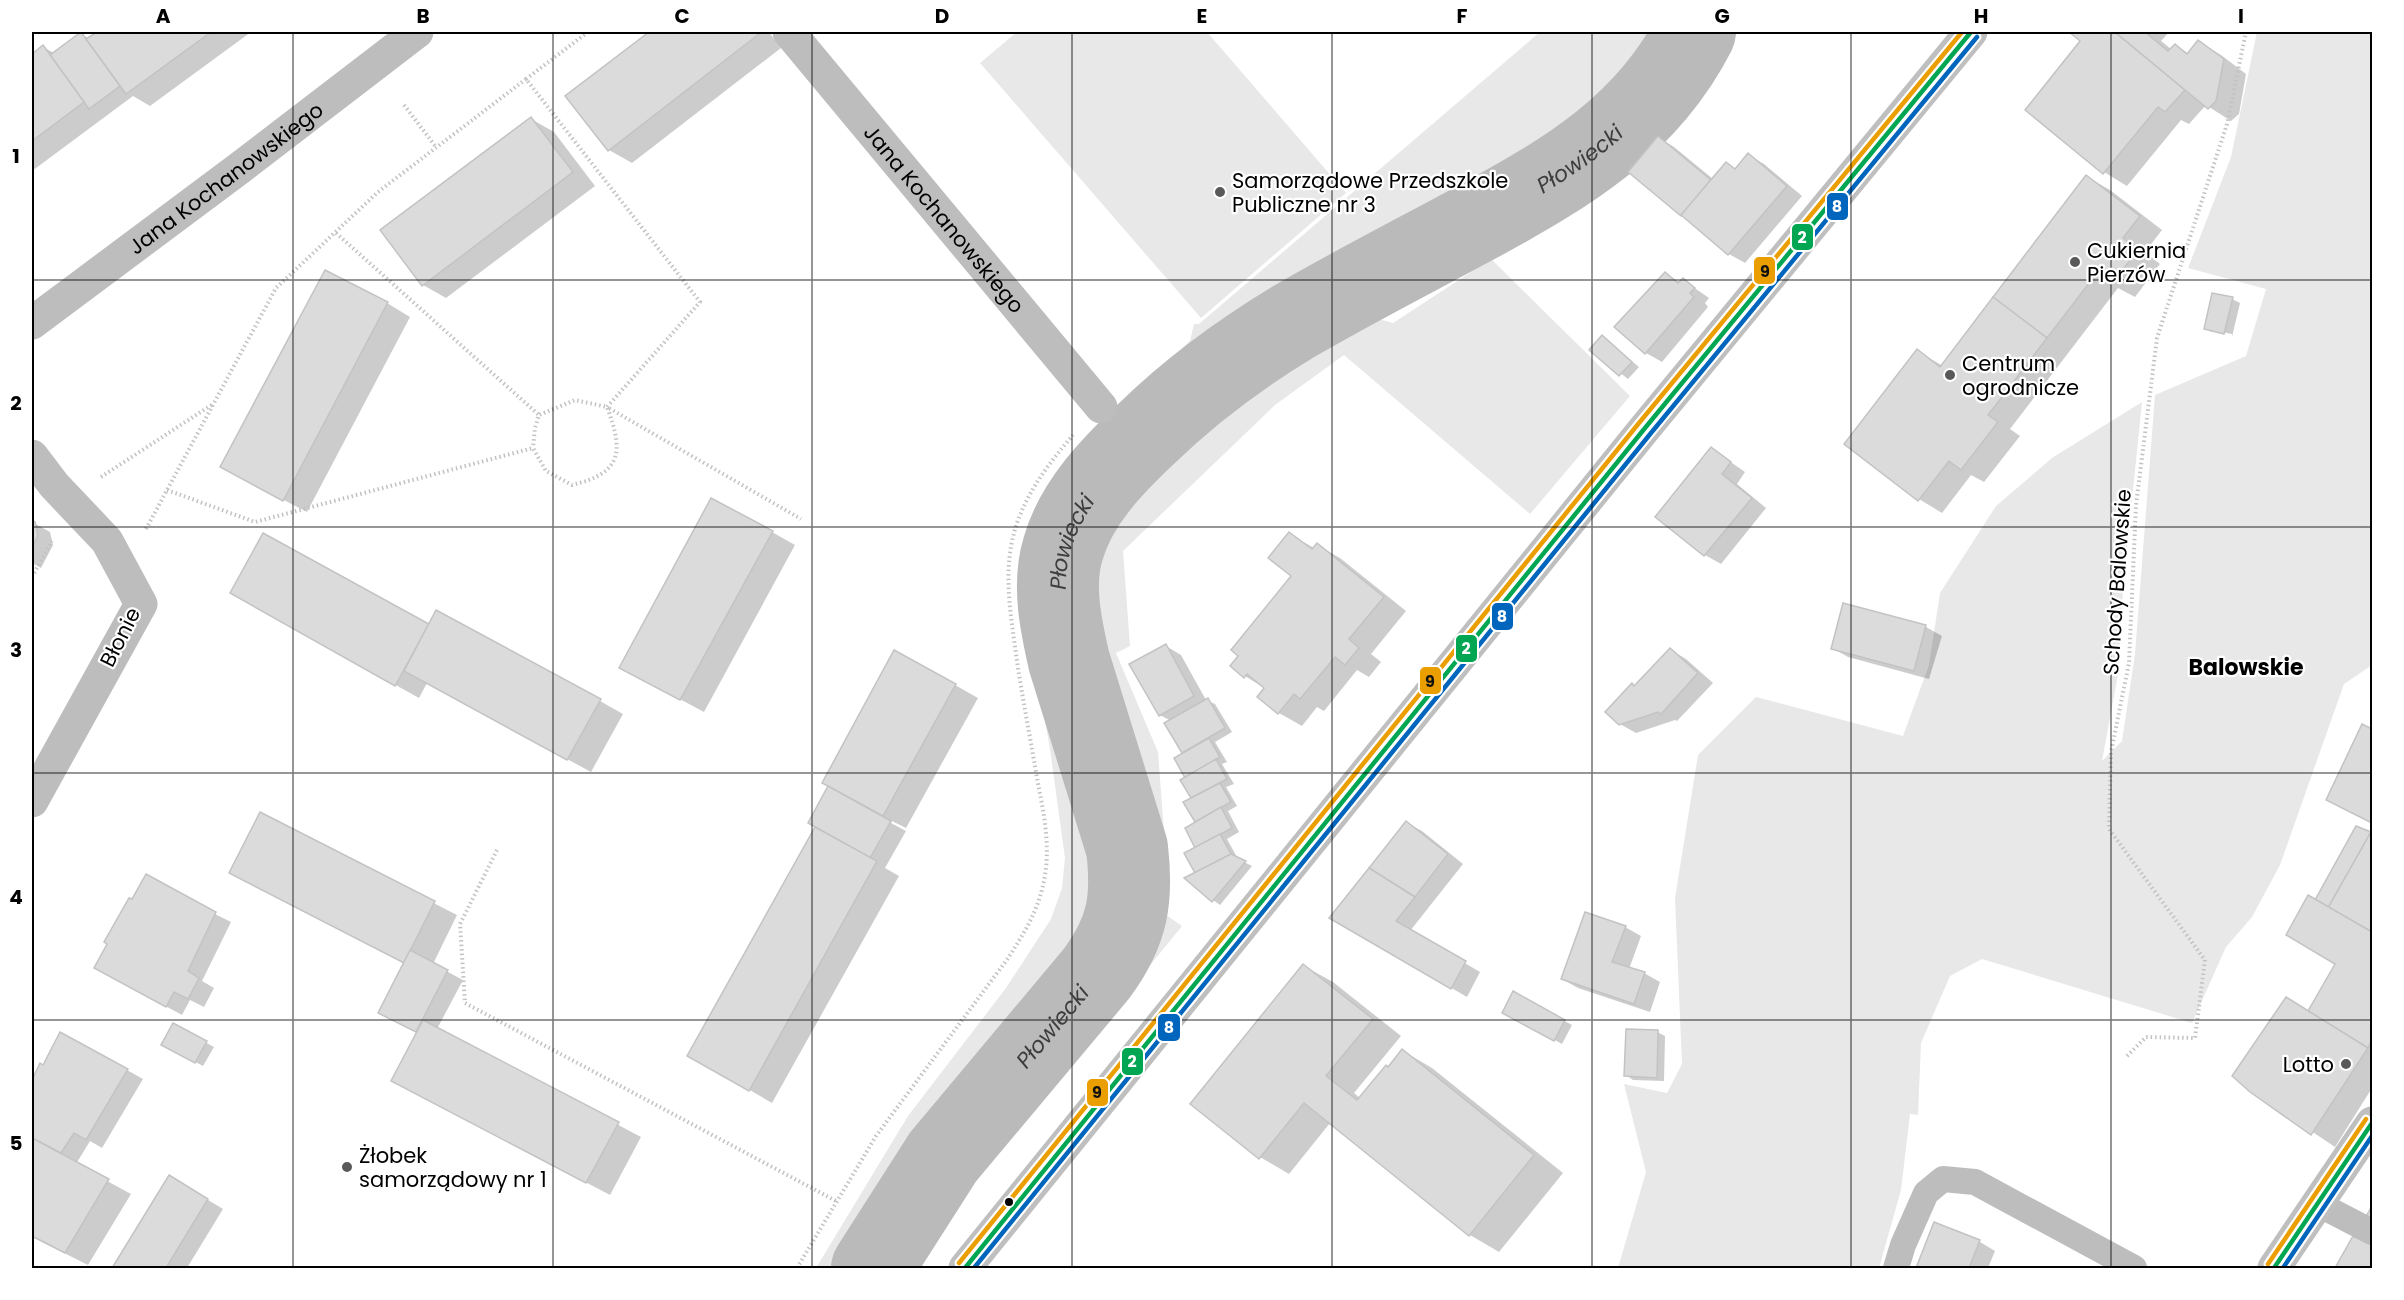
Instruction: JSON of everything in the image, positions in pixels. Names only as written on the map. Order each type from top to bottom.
[{"type":"street","name":"Jana Kochanowskiego","points":[[32,323],[417,32]]},
{"type":"street","name":"Jana Kochanowskiego","points":[[789,32],[1101,407]]},
{"type":"street","points":[[965,1269],[1646,428],[1971,32]]},
{"type":"street","name":"Błonie","points":[[32,456],[54,485],[106,541],[141,604],[32,801]]},
{"type":"street","points":[[2274,1269],[2373,1123]]},
{"type":"lane","points":[[1896,1269],[1903,1245],[1926,1193],[1943,1179],[1975,1182],[2134,1269]]},
{"type":"lane","points":[[2318,1204],[2373,1233]]},
{"type":"path","points":[[144,532],[276,288],[378,192],[588,32]]},
{"type":"path","name":"Schody Balowskie","points":[[2127,1056],[2146,1037],[2195,1038],[2205,960],[2109,829],[2111,752],[2129,663],[2136,505],[2157,338],[2227,124],[2246,32]]},
{"type":"path","points":[[526,79],[700,302],[607,407]]},
{"type":"path","points":[[404,105],[436,147]]},
{"type":"path","points":[[336,233],[539,415]]},
{"type":"path","points":[[539,415],[575,400],[607,407],[801,519]]},
{"type":"path","points":[[54,485],[92,482],[214,403]]},
{"type":"path","points":[[539,415],[533,448],[546,471],[572,485],[594,480],[609,469],[618,447],[616,430],[607,407]]},
{"type":"path","points":[[797,1269],[876,1136],[1006,961],[1037,908],[1046,873],[1046,835],[1017,663],[1009,601],[1008,570],[1017,524],[1031,491],[1050,462],[1101,407]]},
{"type":"path","points":[[167,490],[255,522],[533,448]]},
{"type":"path","points":[[32,578],[52,540]]},
{"type":"path","points":[[497,850],[460,924],[465,1003],[836,1201]]},
{"type":"shaded area","name":"Samorządowe Przedszkole Publiczne nr 3","points":[[1017,32],[1207,32],[1346,193],[1201,318],[980,63]]},
{"type":"shaded area","points":[[1540,32],[1669,32],[1639,82],[1588,130],[1246,317],[1124,416],[1046,511],[1034,579],[1057,717],[1087,812],[1107,859],[1107,903],[1092,947],[1017,1034],[899,1181],[849,1268],[816,1268],[908,1116],[1006,988],[1051,919],[1062,888],[1065,858],[1050,749],[1029,629],[1023,573],[1038,509],[1100,425],[1190,341],[1194,324],[1199,324]]},
{"type":"shaded area","points":[[2257,32],[2372,32],[2372,665],[2344,684],[2280,865],[2252,917],[2226,947],[2192,1023],[1982,959],[1950,976],[1921,1043],[1918,1115],[1910,1114],[1901,1190],[1879,1268],[1618,1268],[1646,1172],[1624,1084],[1667,1093],[1682,1064],[1675,898],[1698,755],[1756,697],[1903,736],[1929,665],[1940,593],[1996,506],[2052,458],[2142,402],[2123,588],[2119,669],[2102,761],[2122,741],[2135,654],[2155,395],[2246,356],[2266,289],[2188,268],[2231,157]]},
{"type":"shaded area","points":[[1491,259],[1630,396],[1530,514],[1344,355],[1275,405],[1123,551],[1130,646],[1116,653],[1158,752],[1167,872],[1162,912],[1182,926],[1031,1112],[957,1195],[917,1268],[902,1268],[935,1211],[987,1148],[1126,968],[1148,904],[1150,837],[1103,702],[1084,631],[1081,569],[1086,550],[1191,430],[1361,314],[1393,323]]},
{"type":"building","points":[[81,32],[120,86],[89,109],[50,55]]},
{"type":"building","points":[[97,32],[211,32],[126,94],[86,39]]},
{"type":"building","points":[[649,32],[757,32],[759,34],[608,151],[565,96]]},
{"type":"building","points":[[2069,32],[2115,32],[2185,90],[2165,112],[2158,107],[2103,174],[2025,110],[2080,41]]},
{"type":"building","points":[[2115,32],[2145,32],[2168,51],[2175,44],[2187,54],[2198,40],[2224,59],[2216,101],[2208,109]]},
{"type":"building","points":[[43,45],[84,102],[32,141],[32,54]]},
{"type":"building","points":[[531,117],[573,172],[422,286],[380,230]]},
{"type":"building","points":[[1658,136],[1711,180],[1681,216],[1628,172]]},
{"type":"building","points":[[1748,153],[1787,186],[1728,255],[1681,215],[1726,162],[1735,169]]},
{"type":"building","name":"Cukiernia Pierzów","points":[[2086,175],[2140,216],[2123,238],[2138,250],[2111,285],[2096,274],[2047,338],[1993,297]]},
{"type":"building","points":[[325,270],[388,302],[283,501],[220,467]]},
{"type":"building","points":[[1665,272],[1678,283],[1683,278],[1695,288],[1690,293],[1694,297],[1645,354],[1614,327]]},
{"type":"building","points":[[2212,293],[2233,297],[2224,334],[2204,329]]},
{"type":"building","points":[[1993,297],[2047,338],[1988,415],[1998,422],[1961,470],[1949,461],[1918,501],[1844,444],[1917,349],[1940,367]]},
{"type":"building","points":[[1602,335],[1632,362],[1619,376],[1589,350]]},
{"type":"building","points":[[1711,447],[1731,462],[1722,474],[1752,498],[1704,556],[1655,517]]},
{"type":"building","points":[[711,498],[773,531],[680,700],[619,668]]},
{"type":"building","points":[[32,520],[35,522],[38,535],[32,548]]},
{"type":"building","points":[[1289,532],[1312,549],[1317,543],[1384,597],[1349,639],[1359,648],[1345,665],[1335,657],[1300,699],[1294,694],[1278,714],[1257,697],[1264,688],[1247,674],[1244,678],[1230,666],[1238,656],[1231,650],[1291,576],[1268,558]]},
{"type":"building","points":[[263,533],[429,624],[395,686],[230,593]]},
{"type":"building","points":[[1843,603],[1926,625],[1914,671],[1831,649]]},
{"type":"building","points":[[436,610],[601,699],[567,760],[404,671]]},
{"type":"building","points":[[1166,644],[1194,696],[1159,716],[1129,664]]},
{"type":"building","points":[[1670,648],[1698,673],[1661,714],[1658,712],[1619,725],[1605,712],[1632,683],[1634,686]]},
{"type":"building","points":[[894,650],[956,684],[883,816],[822,783]]},
{"type":"building","points":[[1208,698],[1225,728],[1182,753],[1164,723]]},
{"type":"building","points":[[2362,724],[2372,729],[2372,823],[2326,800]]},
{"type":"building","points":[[1209,738],[1220,757],[1185,778],[1174,758]]},
{"type":"building","points":[[1216,759],[1227,779],[1191,798],[1180,780]]},
{"type":"building","points":[[1220,783],[1231,802],[1195,822],[1183,802]]},
{"type":"building","points":[[828,786],[891,821],[870,858],[808,823]]},
{"type":"building","points":[[1221,807],[1232,828],[1195,848],[1185,828]]},
{"type":"building","points":[[260,812],[435,901],[404,963],[229,873]]},
{"type":"building","points":[[1406,821],[1448,854],[1415,897],[1369,868]]},
{"type":"building","points":[[2356,826],[2371,832],[2328,908],[2315,900]]},
{"type":"building","points":[[815,827],[877,861],[749,1091],[687,1056]]},
{"type":"building","points":[[2372,833],[2372,932],[2328,908]]},
{"type":"building","points":[[1220,834],[1231,854],[1195,873],[1184,853]]},
{"type":"building","points":[[1231,854],[1246,861],[1212,902],[1184,878]]},
{"type":"building","points":[[1369,868],[1415,897],[1396,921],[1466,961],[1451,989],[1329,918]]},
{"type":"building","points":[[146,874],[216,912],[188,971],[199,978],[188,999],[174,992],[166,1007],[94,968],[107,944],[104,942],[129,898],[132,899]]},
{"type":"building","points":[[2308,895],[2372,932],[2372,1040],[2368,1048],[2308,1011],[2335,964],[2286,935]]},
{"type":"building","points":[[1585,912],[1626,926],[1612,962],[1645,972],[1634,1004],[1561,979]]},
{"type":"building","points":[[410,950],[448,970],[416,1032],[378,1013]]},
{"type":"building","points":[[1303,964],[1373,1019],[1326,1076],[1357,1100],[1402,1049],[1534,1155],[1469,1236],[1304,1103],[1259,1159],[1190,1104]]},
{"type":"building","points":[[1513,991],[1565,1020],[1554,1041],[1502,1013]]},
{"type":"building","points":[[2286,997],[2368,1048],[2311,1135],[2250,1092],[2232,1076]]},
{"type":"building","points":[[423,1020],[619,1122],[586,1183],[391,1081]]},
{"type":"building","points":[[173,1023],[207,1041],[195,1063],[161,1045]]},
{"type":"building","points":[[1626,1029],[1658,1030],[1657,1078],[1624,1076]]},
{"type":"building","points":[[60,1032],[128,1069],[86,1140],[74,1133],[61,1153],[32,1138],[32,1080],[40,1063],[43,1065]]},
{"type":"building","points":[[32,1138],[109,1179],[65,1253],[32,1236]]},
{"type":"building","points":[[169,1175],[208,1199],[166,1268],[112,1268]]},
{"type":"building","points":[[2372,1206],[2372,1223],[2364,1220]]},
{"type":"building","points":[[1934,1222],[1980,1240],[1969,1268],[1916,1268]]},
{"type":"building","points":[[2353,1236],[2372,1245],[2372,1268],[2335,1268]]},
{"type":"waterway","name":"Płowiecki","points":[[872,1268],[943,1157],[1097,973],[1116,943],[1126,914],[1129,883],[1127,848],[1069,661],[1059,605],[1058,577],[1063,549],[1069,532],[1086,501],[1108,472],[1163,418],[1198,388],[1254,347],[1316,309],[1510,204],[1602,144],[1629,121],[1653,94],[1676,65],[1695,32]]},
{"type":"transit line","name":"9","points":[[959,1263],[1639,423],[1962,32]]},
{"type":"transit line","name":"2","points":[[965,1268],[1645,428],[1971,32]]},
{"type":"transit line","name":"8","points":[[974,1268],[1651,433],[1977,37]]},
{"type":"transit line","name":"9","points":[[2268,1264],[2366,1119]]},
{"type":"transit line","name":"2","points":[[2274,1268],[2372,1123]]},
{"type":"transit line","name":"8","points":[[2283,1268],[2372,1136]]},
{"type":"place","name":"Samorządowe Przedszkole Publiczne nr 3","points":[[1220,192]]},
{"type":"place","name":"Cukiernia Pierzów","points":[[2075,262]]},
{"type":"place","name":"Centrum ogrodnicze","points":[[1950,375]]},
{"type":"place","name":"Lotto","points":[[2346,1064]]},
{"type":"place","name":"Żłobek samorządowy nr 1","points":[[347,1167]]},
{"type":"district","name":"Balowskie","points":[[2246,667]]}]
